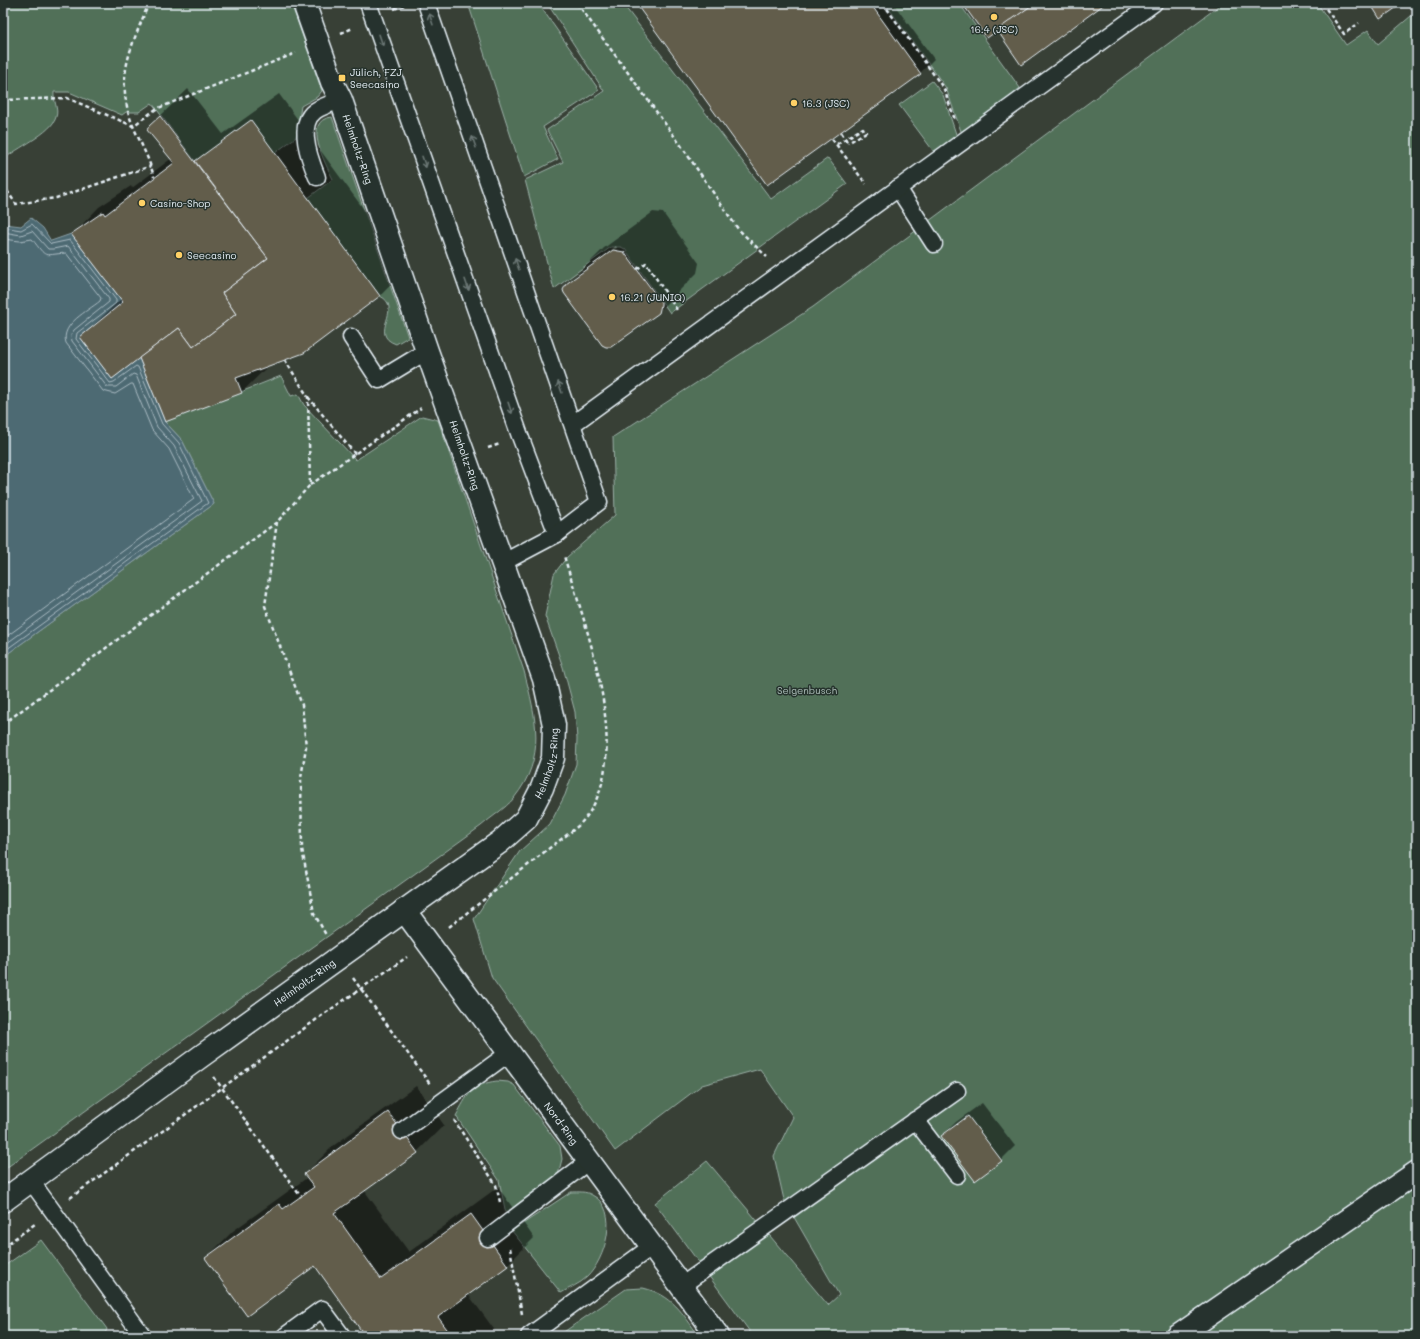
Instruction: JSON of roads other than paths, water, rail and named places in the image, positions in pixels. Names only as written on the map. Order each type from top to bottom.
[{"type":"street","name":"Helmholtz-Ring","points":[[3,1201],[200,1057],[500,842],[526,819],[542,788],[553,758],[554,725],[544,679],[427,351],[341,100],[332,82],[304,3]]},
{"type":"street","name":"Nord-Ring","points":[[404,910],[718,1336]]},
{"type":"street","points":[[1178,1336],[1417,1172]]},
{"type":"lane","points":[[368,3],[520,436],[557,534]]},
{"type":"lane","points":[[426,3],[599,502],[557,534],[502,564]]},
{"type":"lane","points":[[573,424],[878,201],[1154,3]]},
{"type":"lane","points":[[317,177],[306,149],[305,136],[309,116],[316,110],[341,100]]},
{"type":"lane","points":[[898,188],[934,244]]},
{"type":"lane","points":[[351,337],[379,380],[427,351]]},
{"type":"lane","points":[[402,1131],[509,1053]]},
{"type":"lane","points":[[681,1286],[957,1091]]},
{"type":"lane","points":[[915,1120],[957,1175]]},
{"type":"lane","points":[[488,1238],[589,1161]]},
{"type":"lane","points":[[32,1181],[143,1336]]},
{"type":"lane","points":[[529,1336],[651,1247]]},
{"type":"lane","points":[[285,1336],[322,1309],[342,1336]]},
{"type":"water","points":[[31,218],[43,228],[51,241],[71,234],[123,302],[80,337],[112,379],[139,358],[165,422],[182,440],[214,504],[3,657],[3,221],[5,224],[21,226]]},
{"type":"place","name":"16.4 (JSC)","points":[[994,17]]},
{"type":"place","name":"Jülich, FZJ Seecasino","points":[[342,78]]},
{"type":"place","name":"16.3 (JSC)","points":[[794,103]]},
{"type":"place","name":"Casino-Shop","points":[[142,203]]},
{"type":"place","name":"Seecasino","points":[[179,255]]},
{"type":"place","name":"16.21 (JUNIQ)","points":[[612,297]]},
{"type":"park label","name":"Selgenbusch","points":[[807,690]]}]
